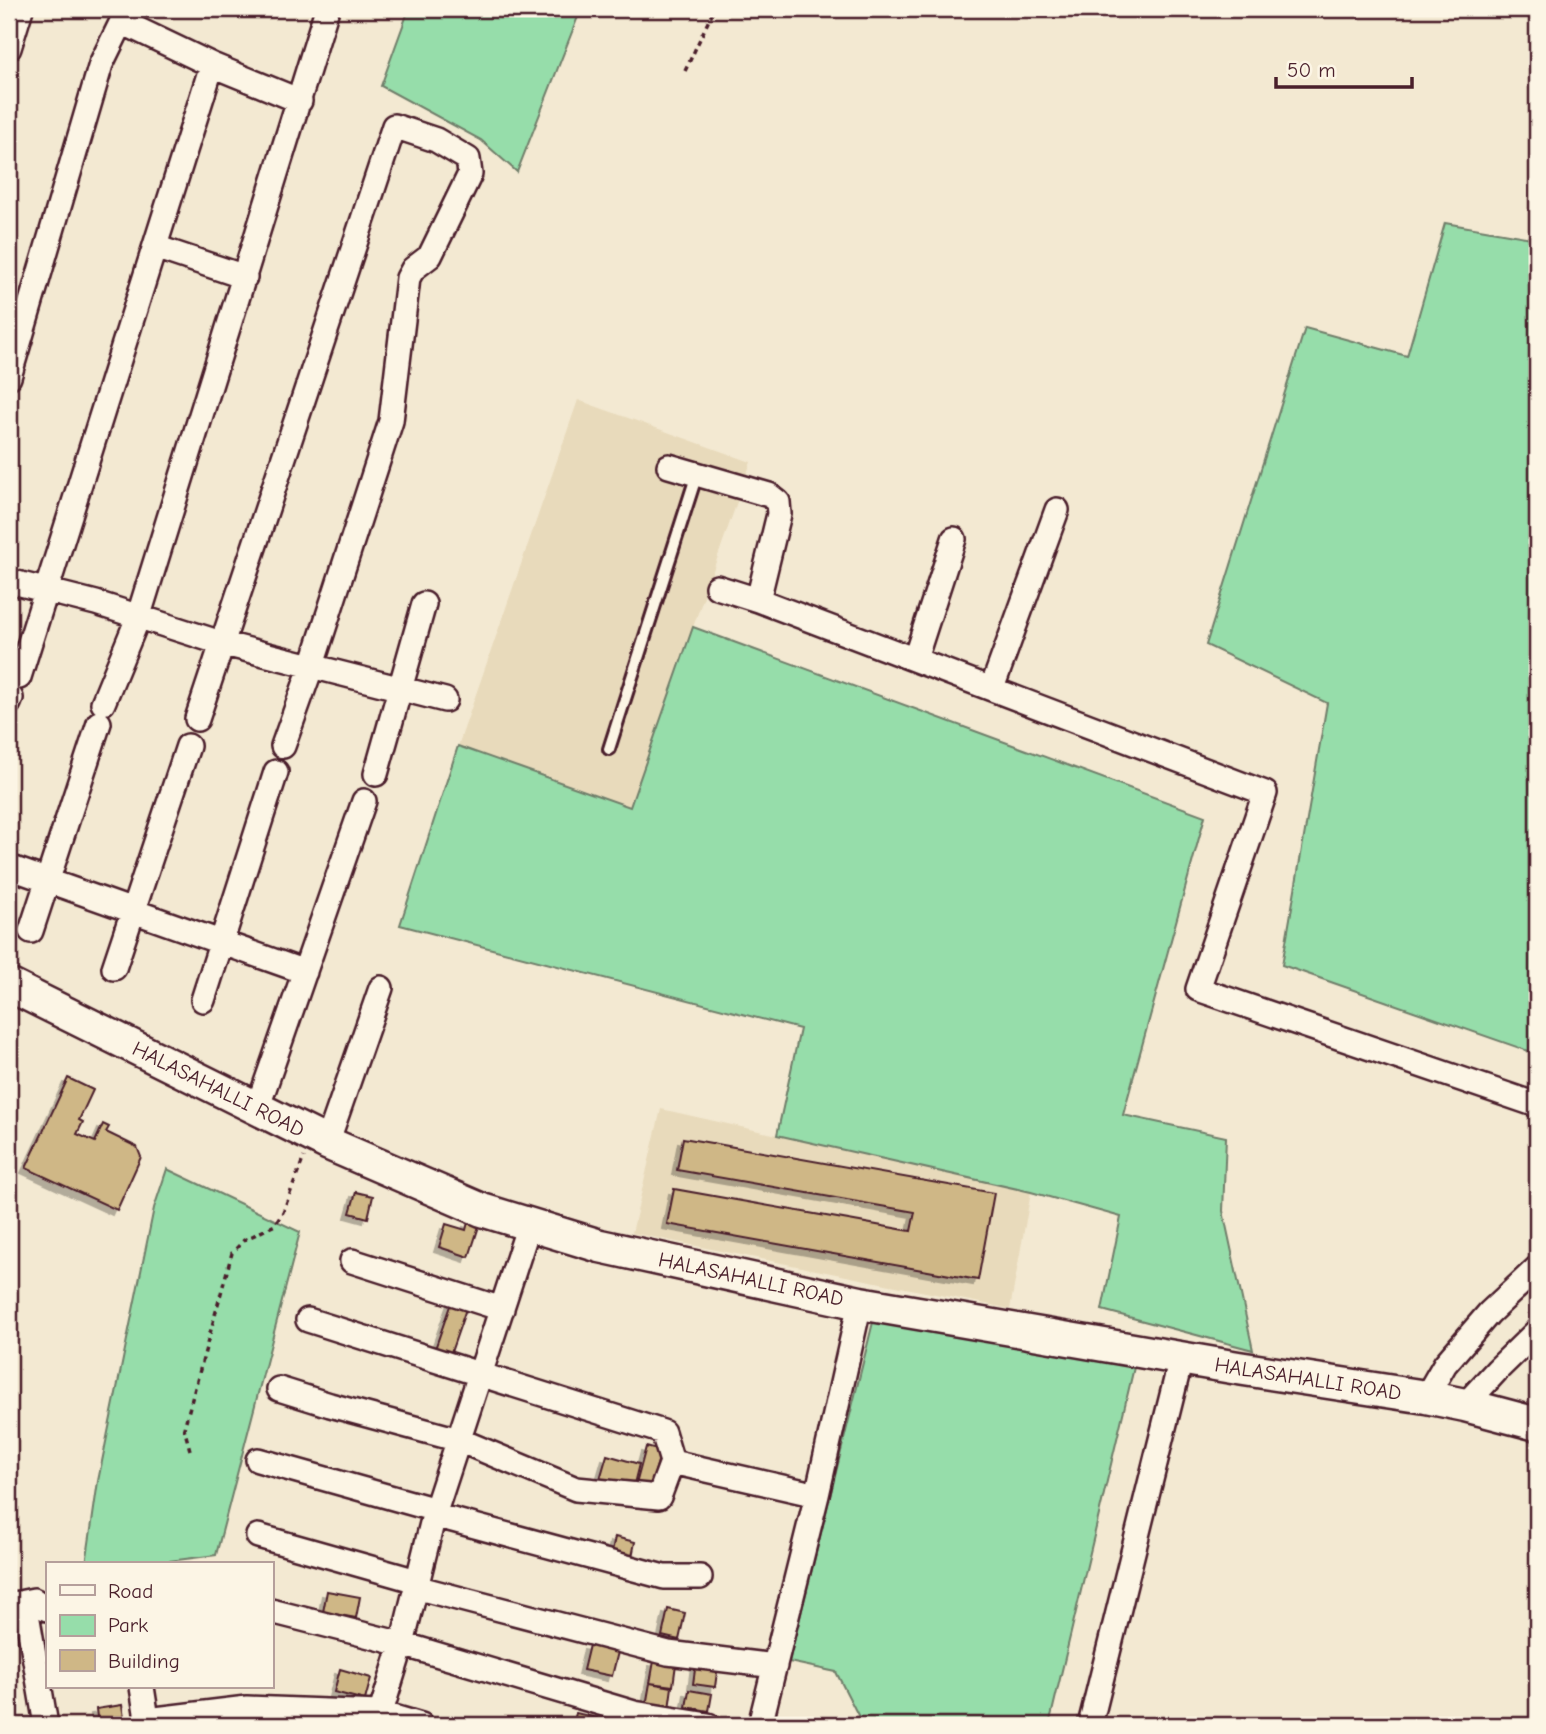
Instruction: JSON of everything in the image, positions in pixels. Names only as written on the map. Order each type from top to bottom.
[{"type":"main road","name":"HALASAHALLI ROAD","points":[[9,985],[319,1139],[482,1210],[600,1246],[860,1303],[1181,1359],[1426,1397],[1537,1424]]},
{"type":"street","points":[[9,48],[21,9]]},
{"type":"street","points":[[31,931],[101,713],[138,618],[327,9]]},
{"type":"street","points":[[9,377],[101,64],[125,15],[212,65],[300,101]]},
{"type":"street","points":[[13,693],[212,65]]},
{"type":"street","points":[[197,719],[394,126],[436,139],[468,159],[470,174],[430,256],[414,269],[408,278],[391,421],[283,746]]},
{"type":"street","points":[[155,247],[245,276]]},
{"type":"street","points":[[669,466],[769,495],[778,502],[779,514],[758,600]]},
{"type":"street","points":[[992,688],[1057,510]]},
{"type":"street","points":[[915,660],[954,539]]},
{"type":"street","points":[[9,581],[96,603],[221,643],[444,700]]},
{"type":"street","points":[[718,587],[1265,793],[1198,989],[1537,1105]]},
{"type":"street","points":[[376,774],[424,604]]},
{"type":"street","points":[[114,968],[188,746]]},
{"type":"street","points":[[203,1000],[276,772]]},
{"type":"street","points":[[257,1109],[364,801]]},
{"type":"street","points":[[9,867],[304,972]]},
{"type":"street","points":[[319,1139],[381,988]]},
{"type":"street","points":[[378,1719],[402,1644],[435,1513],[529,1225]]},
{"type":"street","points":[[352,1261],[502,1309]]},
{"type":"street","points":[[1426,1397],[1445,1364],[1489,1313],[1537,1268]]},
{"type":"street","points":[[760,1725],[817,1494],[860,1303]]},
{"type":"street","points":[[279,1389],[459,1440],[576,1489],[659,1497],[672,1462],[663,1432],[308,1320]]},
{"type":"street","points":[[1465,1405],[1537,1331]]},
{"type":"street","points":[[1090,1725],[1181,1359]]},
{"type":"street","points":[[258,1460],[664,1577],[700,1577]]},
{"type":"street","points":[[672,1462],[817,1494]]},
{"type":"street","points":[[258,1536],[416,1584],[668,1653],[775,1666]]},
{"type":"street","points":[[46,1608],[34,1600],[17,1603],[46,1725]]},
{"type":"street","points":[[273,1612],[402,1644],[634,1713],[708,1725]]},
{"type":"street","points":[[142,1688],[147,1723],[247,1708],[421,1725]]},
{"type":"lane","points":[[608,749],[697,474]]},
{"type":"path","points":[[685,71],[714,9]]},
{"type":"path","points":[[190,1450],[184,1427],[232,1253],[244,1240],[275,1225],[319,1139]]},
{"type":"shaded area","points":[[578,400],[751,462],[630,807],[458,746]]},
{"type":"shaded area","points":[[661,1109],[1031,1192],[1010,1309],[632,1233]]},
{"type":"green space","points":[[409,9],[581,9],[517,172],[481,140],[381,86]]},
{"type":"green space","points":[[1445,223],[1537,239],[1537,1054],[1282,965],[1327,703],[1206,645],[1305,328],[1407,356]]},
{"type":"green space","points":[[693,627],[1205,816],[1123,1115],[1226,1137],[1223,1211],[1253,1350],[1102,1310],[1121,1217],[1031,1192],[777,1135],[800,1029],[400,925],[458,746],[630,807]]},
{"type":"green space","points":[[167,1169],[300,1232],[216,1555],[162,1562],[86,1562],[98,1481],[154,1208]]},
{"type":"green space","points":[[876,1310],[1136,1359],[1049,1725],[863,1725],[836,1672],[789,1662]]},
{"type":"building","points":[[68,1078],[93,1090],[79,1120],[83,1122],[77,1134],[95,1142],[103,1124],[109,1127],[106,1132],[137,1147],[141,1157],[117,1210],[26,1168]]},
{"type":"building","points":[[683,1138],[994,1193],[978,1280],[667,1224],[674,1189],[911,1231],[915,1212],[677,1170]]},
{"type":"building","points":[[356,1192],[373,1196],[368,1218],[350,1213]]},
{"type":"building","points":[[468,1222],[479,1226],[469,1257],[439,1247],[446,1224],[466,1230]]},
{"type":"building","points":[[452,1300],[467,1306],[450,1355],[435,1349]]},
{"type":"building","points":[[646,1447],[661,1451],[649,1492],[635,1488]]},
{"type":"building","points":[[607,1455],[639,1464],[633,1488],[600,1479]]},
{"type":"building","points":[[615,1537],[635,1542],[631,1562],[611,1557]]},
{"type":"building","points":[[327,1591],[360,1597],[356,1618],[323,1612]]},
{"type":"building","points":[[668,1609],[685,1613],[679,1640],[662,1636]]},
{"type":"building","points":[[589,1645],[618,1652],[612,1676],[583,1670]]},
{"type":"building","points":[[654,1661],[676,1664],[673,1686],[650,1683]]},
{"type":"building","points":[[696,1662],[718,1665],[715,1687],[693,1684]]},
{"type":"building","points":[[340,1669],[371,1678],[365,1700],[334,1692]]},
{"type":"building","points":[[650,1683],[672,1687],[669,1709],[646,1706]]},
{"type":"building","points":[[689,1690],[712,1694],[709,1711],[686,1707]]},
{"type":"building","points":[[122,1705],[125,1724],[98,1725],[96,1709]]},
{"type":"building","points":[[576,1713],[597,1718],[596,1725],[573,1725]]}]
